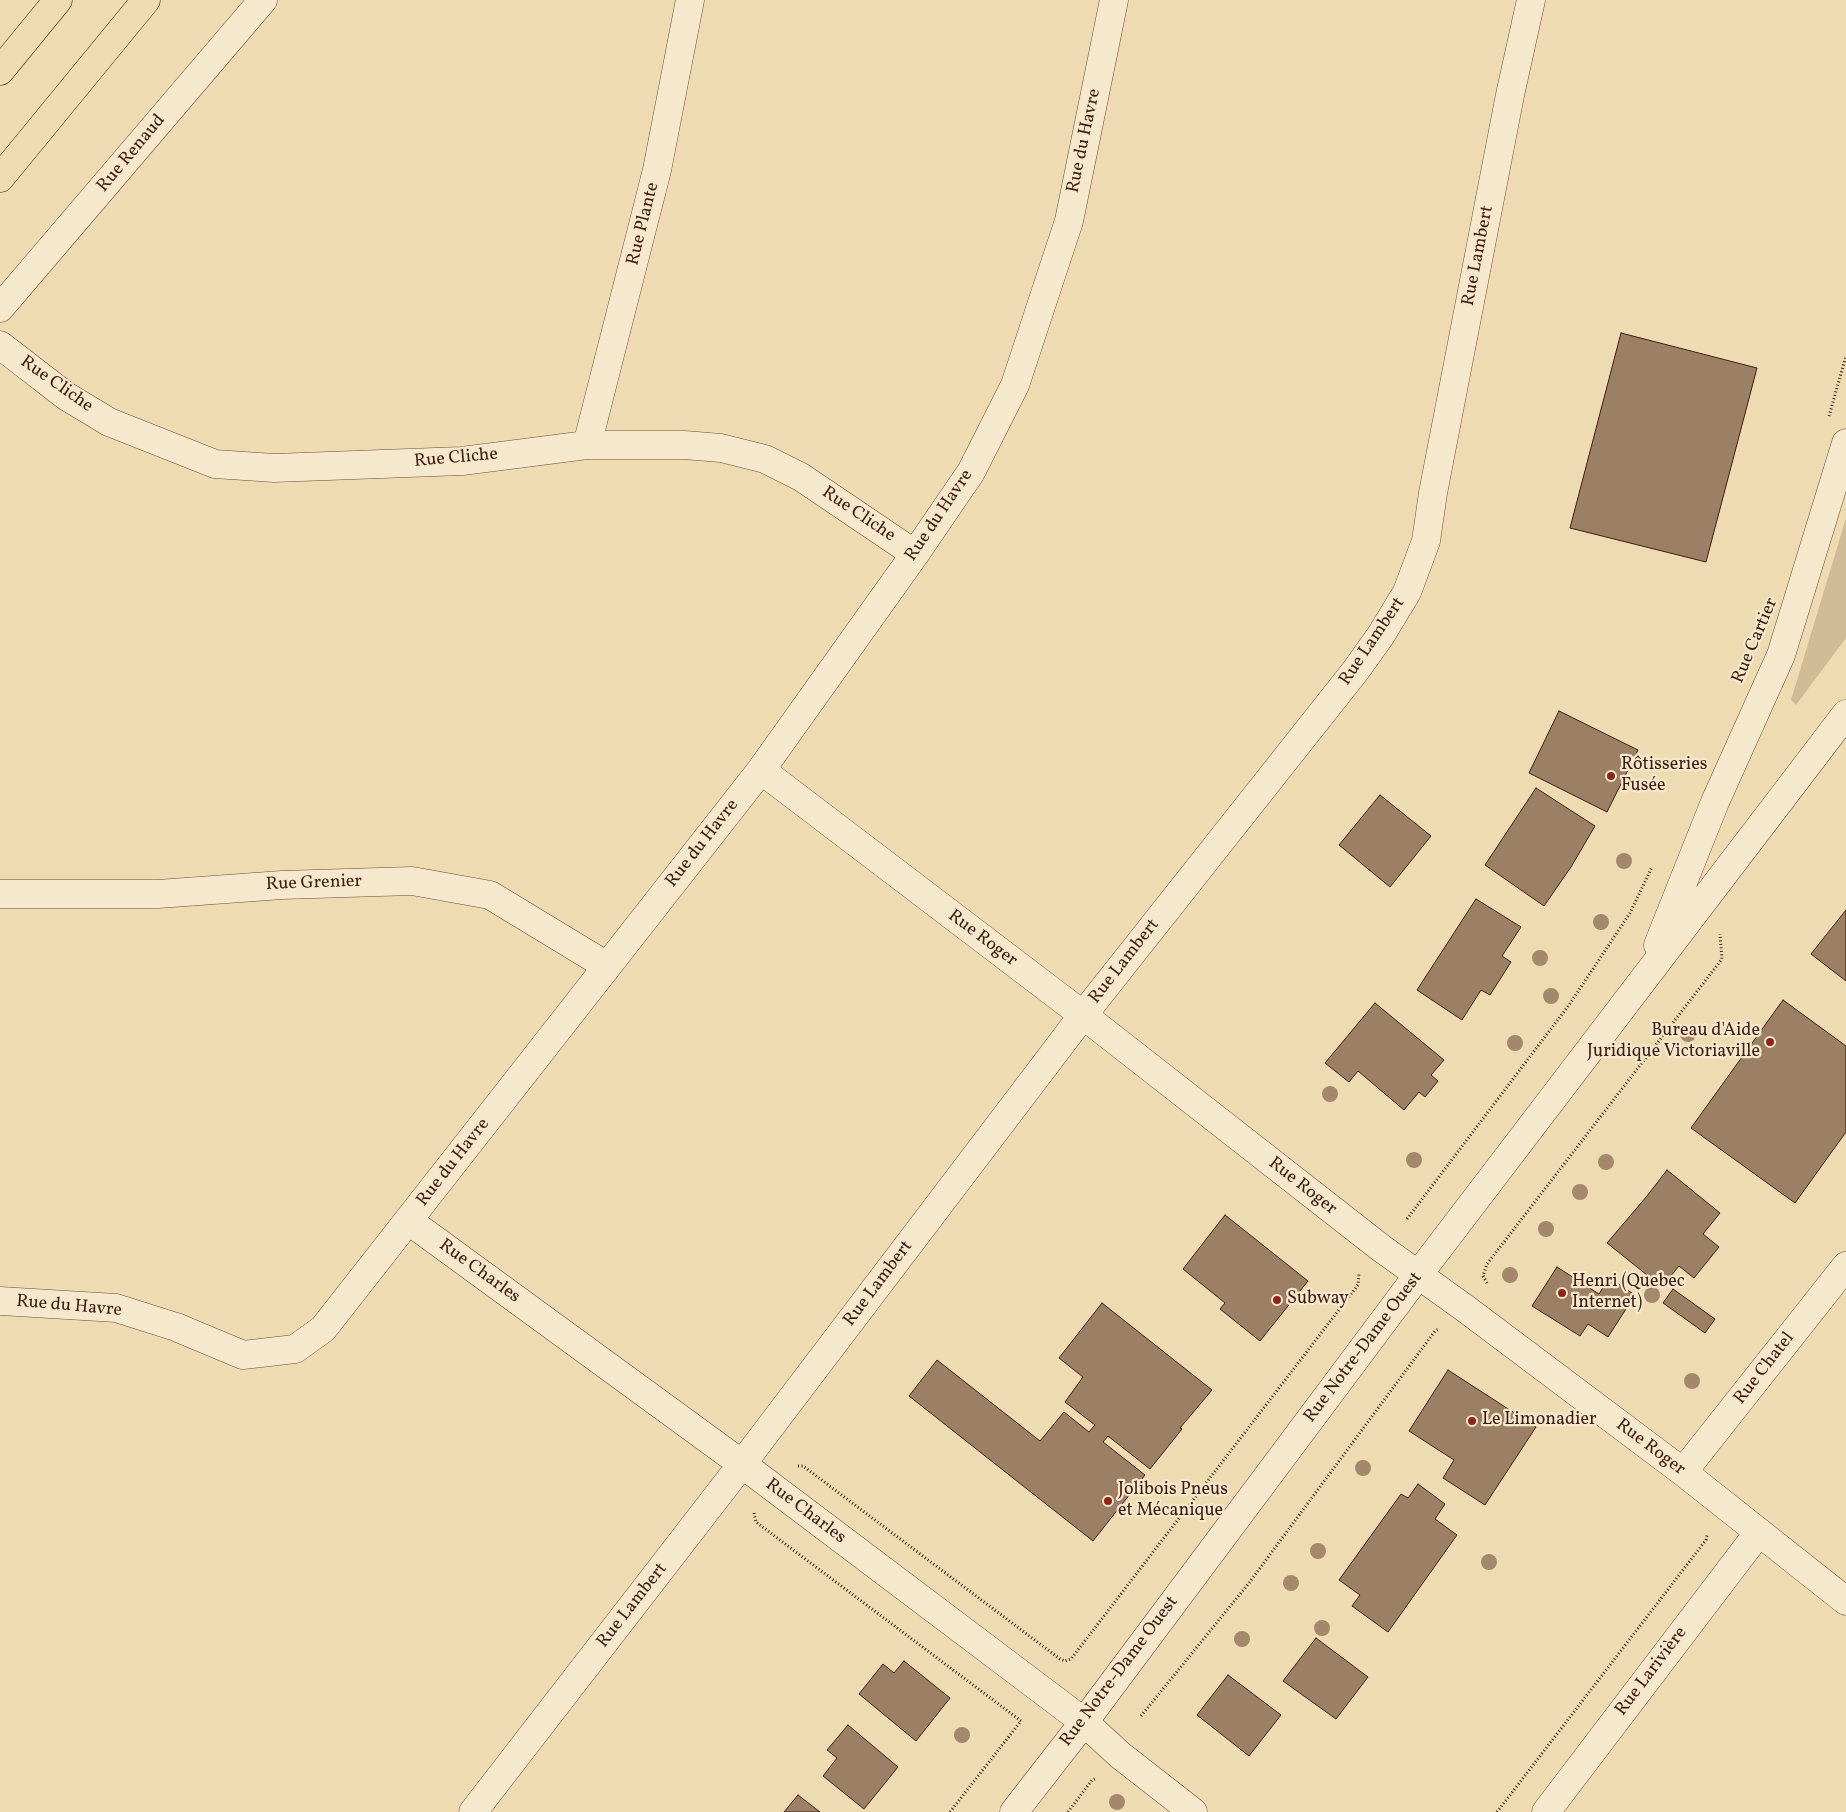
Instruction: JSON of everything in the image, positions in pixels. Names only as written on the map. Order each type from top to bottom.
[{"type":"main road","points":[[0,71],[58,0]]},
{"type":"main road","points":[[0,178],[146,0]]},
{"type":"street","name":"Rue Renaud","points":[[0,308],[263,0]]},
{"type":"street","name":"Rue Plante","points":[[587,445],[657,170],[690,0]]},
{"type":"street","name":"Rue du Havre","points":[[1,1306],[116,1308],[176,1327],[243,1355],[295,1349],[323,1329],[761,770],[971,472],[1015,385],[1069,221],[1114,0]]},
{"type":"street","name":"Rue Lambert","points":[[473,1812],[742,1464],[1083,1015],[1356,670],[1381,635],[1407,592],[1426,541],[1433,493],[1510,95],[1531,0]]},
{"type":"street","name":"Rue Cliche","points":[[0,345],[66,396],[109,422],[215,464],[274,468],[444,462],[587,445],[684,445],[712,447],[766,459],[801,477],[915,554]]},
{"type":"street","name":"Rue Cartier","points":[[1645,979],[1715,802],[1781,655],[1846,443]]},
{"type":"street","name":"Rue Notre-Dame Ouest","points":[[1014,1812],[1084,1722],[1418,1275],[1846,714]]},
{"type":"street","name":"Rue Roger","points":[[761,770],[1083,1015],[1381,1248],[1684,1472],[1846,1601]]},
{"type":"street","name":"Rue Grenier","points":[[0,894],[158,894],[282,885],[412,881],[490,895],[607,966]]},
{"type":"street","name":"Rue Charles","points":[[409,1221],[742,1464],[1084,1722],[1120,1755],[1193,1812]]},
{"type":"street","name":"Rue Chatel","points":[[1684,1472],[1846,1266]]},
{"type":"street","name":"Rue Larivière","points":[[1546,1812],[1759,1532]]},
{"type":"path","points":[[1827,423],[1846,356]]},
{"type":"path","points":[[1407,1219],[1569,1005],[1630,913],[1654,861]]},
{"type":"path","points":[[1489,1286],[1483,1276],[1486,1264],[1722,959],[1715,885]]},
{"type":"path","name":"Rue Charles","points":[[803,1466],[1060,1659],[1065,1661],[1071,1659],[1358,1285],[1359,1273]]},
{"type":"path","points":[[1141,1716],[1250,1583],[1435,1331],[1440,1328]]},
{"type":"path","points":[[756,1522],[1022,1721],[950,1812]]},
{"type":"path","points":[[1497,1812],[1700,1548],[1708,1534]]},
{"type":"path","points":[[1068,1812],[1092,1780],[1098,1777]]},
{"type":"shaded area","points":[[1846,518],[1846,638],[1796,705],[1791,700]]},
{"type":"building","points":[[1621,333],[1757,368],[1706,562],[1570,528]]},
{"type":"building","points":[[1559,711],[1638,750],[1607,812],[1529,773]]},
{"type":"building","points":[[1536,788],[1595,826],[1571,867],[1544,906],[1485,865]]},
{"type":"building","points":[[1380,795],[1431,836],[1390,887],[1339,845]]},
{"type":"building","points":[[1476,899],[1521,927],[1502,956],[1511,962],[1490,995],[1481,990],[1462,1020],[1417,990]]},
{"type":"building","points":[[1846,910],[1846,981],[1811,954]]},
{"type":"building","points":[[1783,1000],[1846,1046],[1846,1132],[1795,1203],[1691,1128]]},
{"type":"building","points":[[1375,1003],[1444,1060],[1431,1075],[1438,1081],[1425,1097],[1419,1092],[1404,1110],[1358,1071],[1349,1082],[1325,1063]]},
{"type":"building","points":[[1667,1170],[1720,1213],[1703,1234],[1719,1247],[1694,1278],[1679,1266],[1662,1287],[1607,1243]]},
{"type":"building","points":[[1225,1215],[1308,1281],[1260,1341],[1220,1309],[1225,1303],[1183,1269]]},
{"type":"building","points":[[1557,1267],[1599,1294],[1609,1278],[1635,1295],[1608,1337],[1588,1324],[1580,1336],[1532,1306]]},
{"type":"building","points":[[1673,1289],[1715,1319],[1705,1333],[1663,1303]]},
{"type":"building","points":[[1102,1303],[1212,1390],[1180,1428],[1182,1429],[1150,1469],[1108,1436],[1103,1442],[1145,1475],[1093,1541],[909,1396],[937,1360],[1040,1441],[1064,1412],[1089,1432],[1095,1425],[1065,1402],[1083,1377],[1059,1358]]},
{"type":"building","points":[[1448,1370],[1536,1427],[1485,1505],[1443,1478],[1454,1460],[1409,1431]]},
{"type":"building","points":[[1418,1484],[1445,1504],[1435,1519],[1457,1535],[1388,1632],[1352,1606],[1360,1595],[1339,1580],[1401,1494],[1408,1498]]},
{"type":"building","points":[[1316,1638],[1368,1677],[1336,1719],[1283,1681]]},
{"type":"building","points":[[904,1661],[950,1698],[916,1741],[859,1694],[883,1664],[894,1673]]},
{"type":"building","points":[[1228,1675],[1281,1715],[1249,1756],[1197,1715]]},
{"type":"building","points":[[848,1725],[898,1767],[864,1809],[823,1776],[837,1758],[827,1750]]},
{"type":"building","points":[[798,1795],[820,1812],[784,1812]]},
{"type":"place","name":"Rôtisseries Fusée","points":[[1611,776]]},
{"type":"place","name":"Bureau d'Aide Juridique Victoriaville","points":[[1770,1042]]},
{"type":"place","name":"Henri (Quebec Internet)","points":[[1562,1293]]},
{"type":"place","name":"Subway","points":[[1277,1300]]},
{"type":"place","name":"Le Limonadier","points":[[1472,1421]]},
{"type":"place","name":"Jolibois Pneus et Mécanique","points":[[1108,1501]]}]
